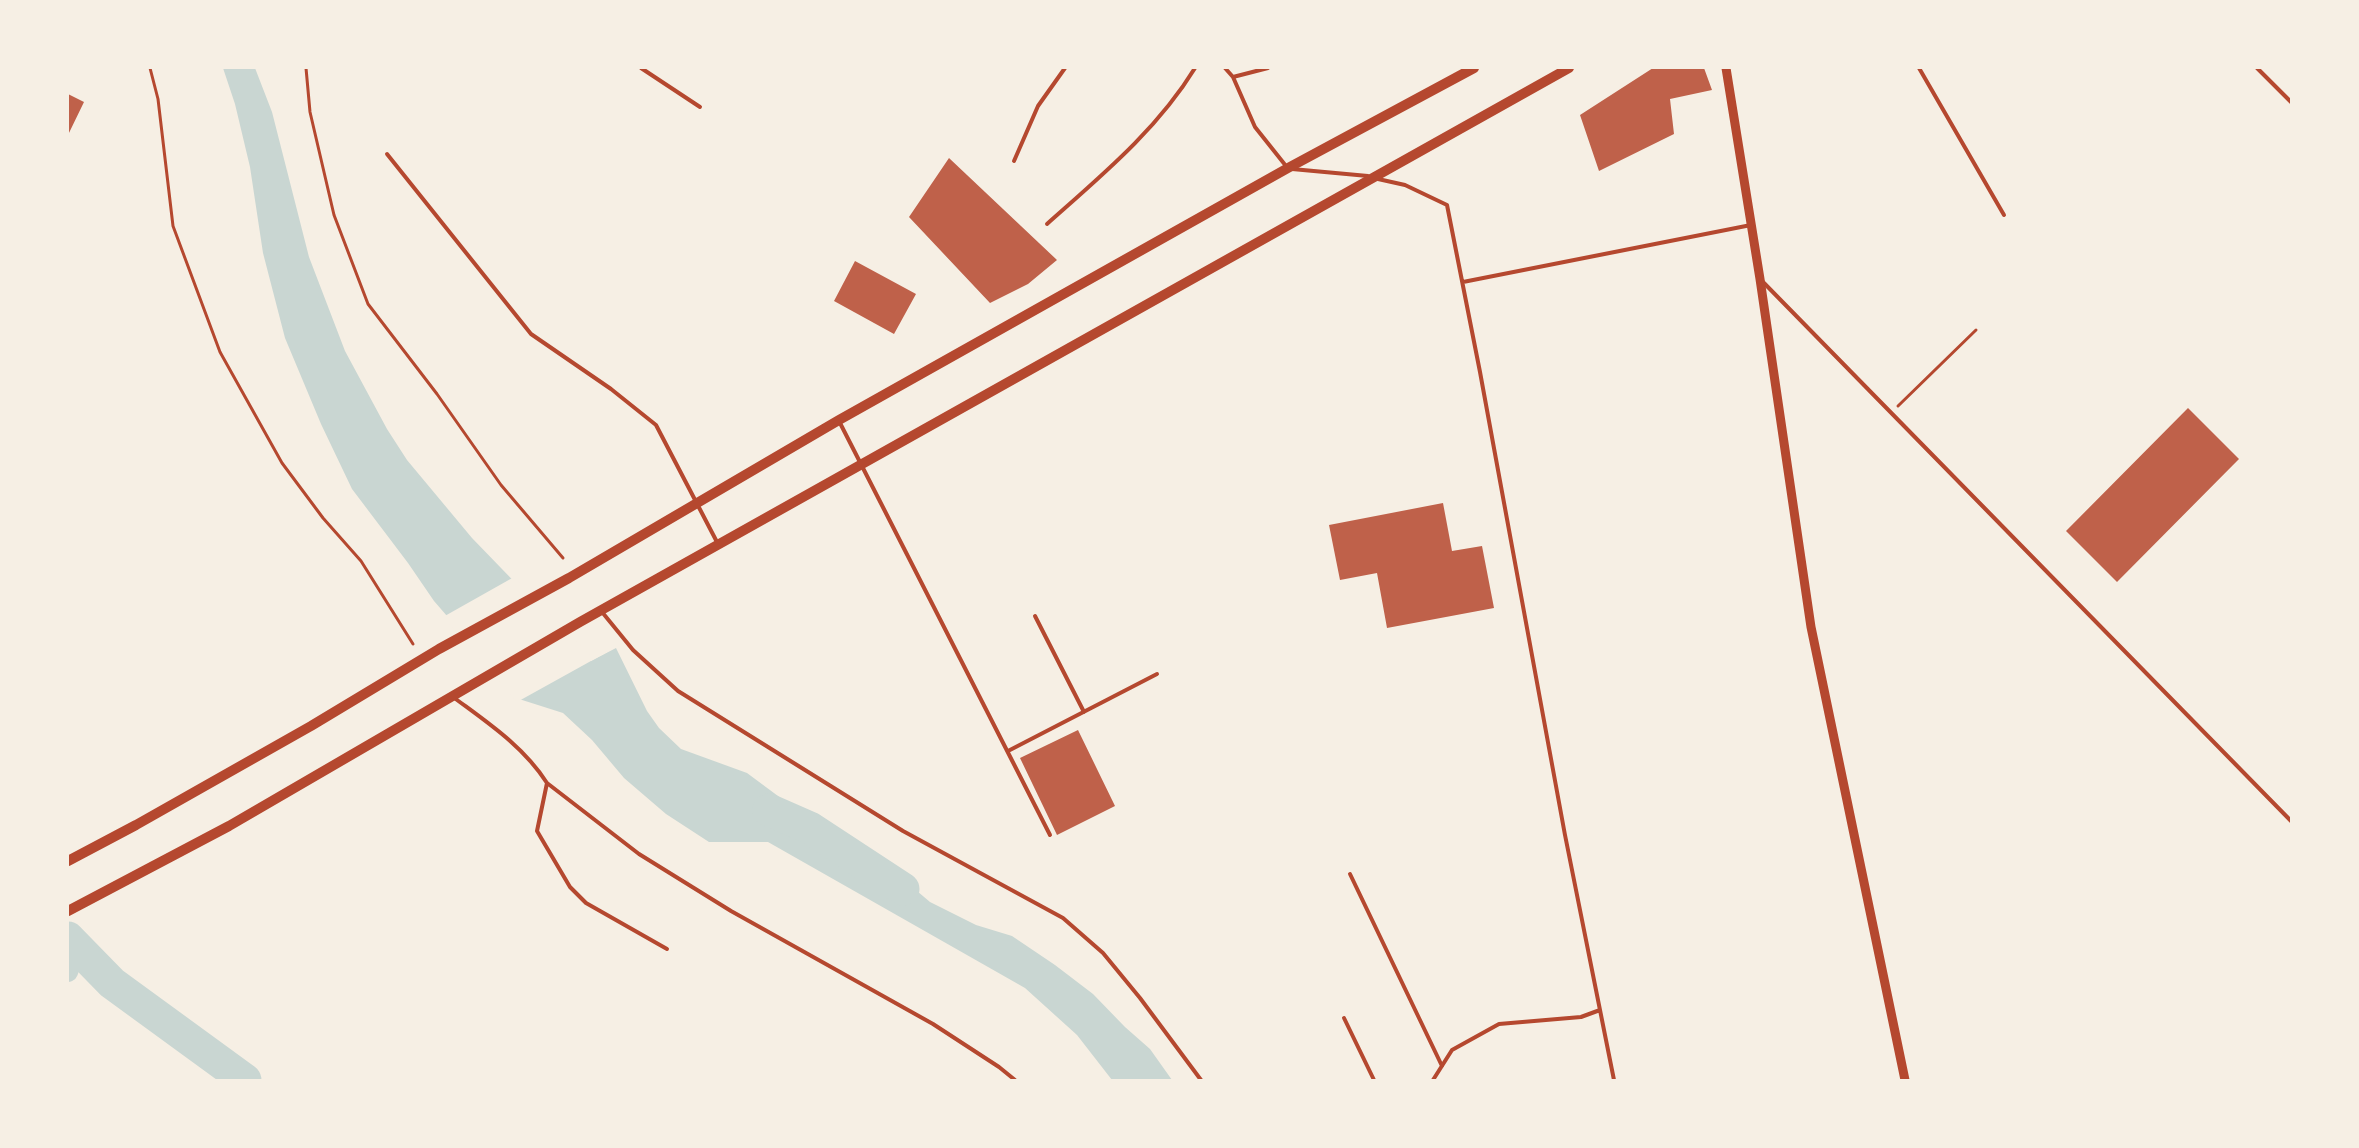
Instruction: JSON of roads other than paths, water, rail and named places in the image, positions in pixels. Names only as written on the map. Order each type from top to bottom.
[{"type":"main road","points":[[68,861],[177,802],[439,649],[569,579],[839,420],[1288,168],[1474,68]]},
{"type":"main road","points":[[73,908],[229,826],[580,622],[1569,68]]},
{"type":"street","points":[[1726,68],[1760,279],[1811,627],[1905,1080]]},
{"type":"lane","points":[[641,68],[700,107]]},
{"type":"lane","points":[[1014,161],[1038,106],[1065,68]]},
{"type":"lane","points":[[1047,224],[1163,115],[1195,68]]},
{"type":"lane","points":[[1225,68],[1233,77],[1255,127],[1288,168],[1371,177],[1405,185],[1447,205],[1565,835],[1614,1080]]},
{"type":"lane","points":[[1233,77],[1268,68]]},
{"type":"lane","points":[[1919,68],[2004,215]]},
{"type":"lane","points":[[2257,68],[2292,102]]},
{"type":"lane","points":[[387,154],[531,334],[611,389],[656,425],[718,545]]},
{"type":"lane","points":[[1463,282],[1750,225]]},
{"type":"lane","points":[[1760,279],[2292,822]]},
{"type":"lane","points":[[839,420],[1050,835]]},
{"type":"lane","points":[[602,611],[633,650],[678,691],[903,831],[1063,918],[1103,953],[1140,998],[1201,1080]]},
{"type":"lane","points":[[1035,616],[1084,712]]},
{"type":"lane","points":[[1008,751],[1157,674]]},
{"type":"lane","points":[[456,694],[508,737],[534,763],[547,783],[639,854],[731,911],[933,1024],[1015,1080]]},
{"type":"lane","points":[[547,783],[537,831],[570,887],[586,903],[667,948]]},
{"type":"lane","points":[[1350,874],[1442,1066]]},
{"type":"lane","points":[[1433,1080],[1452,1050],[1499,1024],[1581,1017],[1600,1010]]},
{"type":"lane","points":[[1344,1018],[1374,1080]]},
{"type":"waterway","points":[[769,810],[810,828],[903,889]]},
{"type":"waterway","points":[[68,938],[112,983],[245,1080]]},
{"type":"waterway","points":[[68,972],[77,948]]}]
